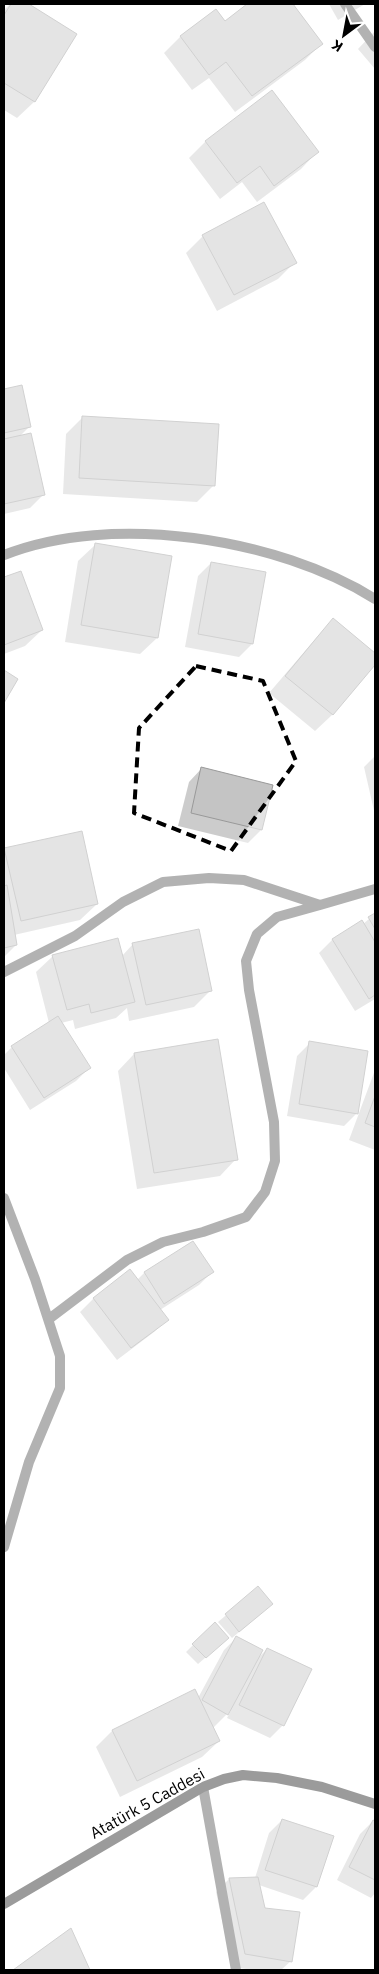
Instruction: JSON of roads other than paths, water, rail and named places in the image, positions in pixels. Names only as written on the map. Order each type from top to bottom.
[{"type":"main road","name":"Atatürk 5 Caddesi","points":[[4,1904],[203,1787],[224,1779],[243,1775],[278,1778],[322,1787],[375,1804]]},
{"type":"street","points":[[345,4],[375,47]]},
{"type":"street","points":[[4,555],[24,547],[115,533],[174,536],[228,544],[284,558],[319,569],[375,599]]},
{"type":"street","points":[[4,972],[75,936],[123,902],[163,882],[209,878],[244,880],[320,904]]},
{"type":"street","points":[[49,1319],[127,1260],[163,1242],[202,1232],[246,1216],[265,1192],[275,1161],[274,1122],[249,990],[246,961],[257,934],[276,917],[375,889]]},
{"type":"street","points":[[4,1198],[49,1319],[60,1356],[60,1388],[29,1462],[4,1547]]},
{"type":"street","points":[[203,1787],[236,1970]]}]
